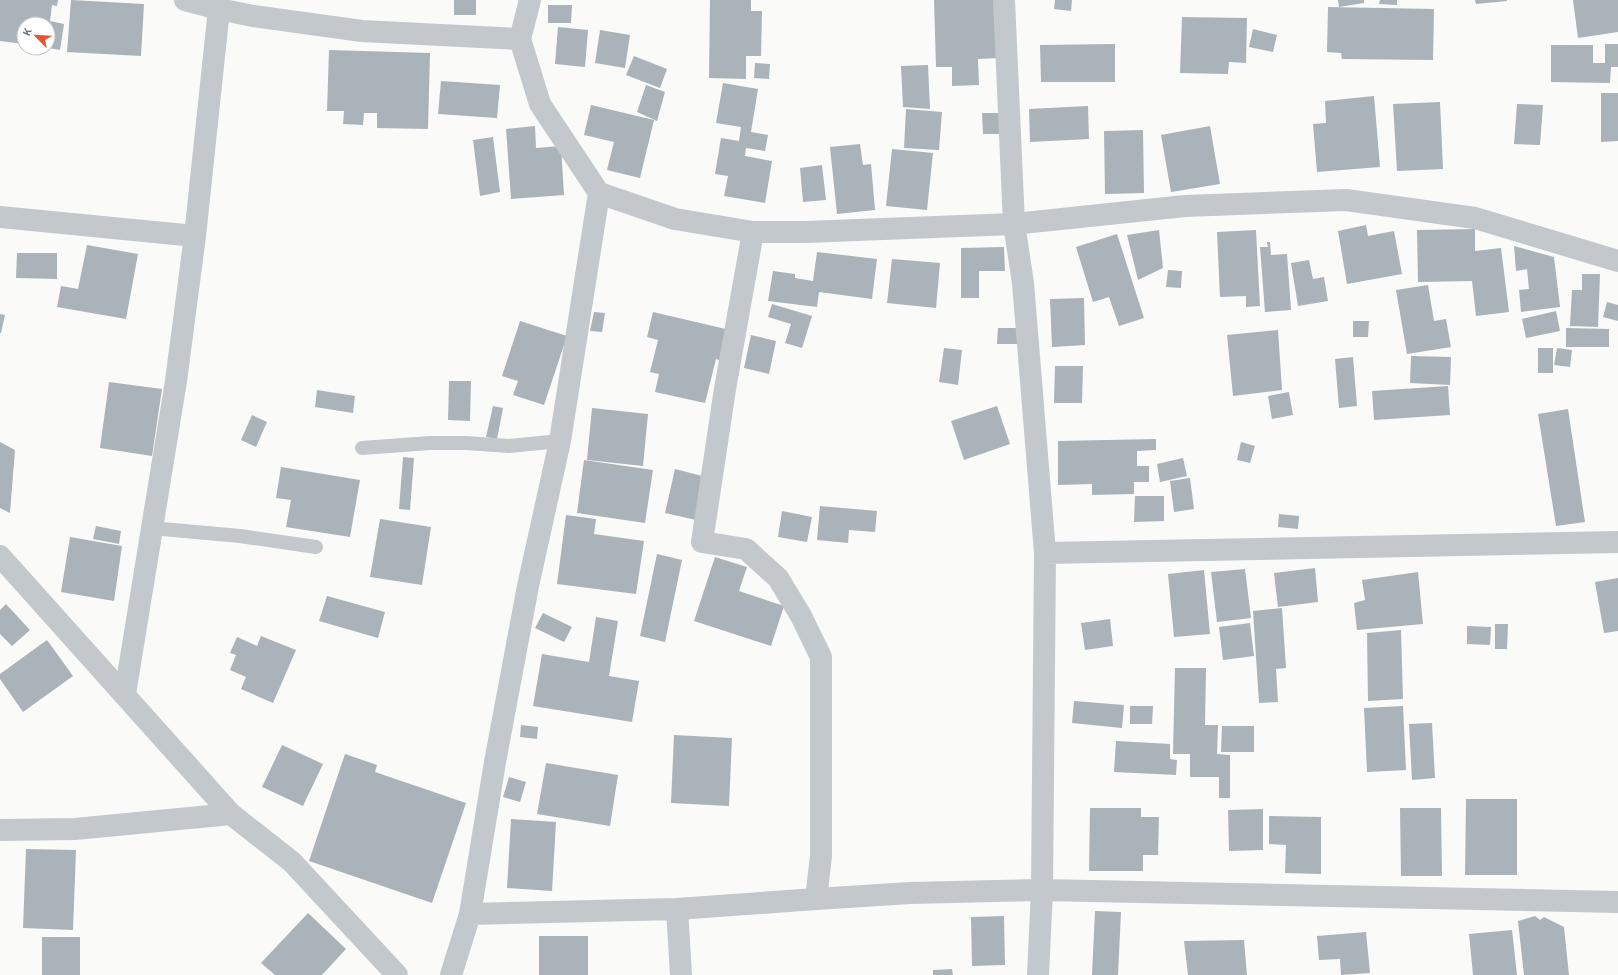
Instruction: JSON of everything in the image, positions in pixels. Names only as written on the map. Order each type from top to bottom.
[{"type":"street","points":[[185,0],[253,16],[362,32],[520,39]]},
{"type":"street","points":[[530,0],[520,39],[540,104],[599,193],[675,219],[753,232],[805,232],[1014,224],[1185,206],[1346,200],[1475,218],[1618,261]]},
{"type":"street","points":[[1004,0],[1014,224],[1023,283],[1045,553],[1042,890],[1038,975]]},
{"type":"street","points":[[125,694],[176,381],[194,236],[219,9]]},
{"type":"street","points":[[451,975],[470,914],[495,762],[528,586],[560,441],[599,193]]},
{"type":"street","points":[[0,217],[194,236]]},
{"type":"street","points":[[753,232],[725,389],[702,542],[746,549],[778,578],[801,616],[821,657],[821,856],[816,899]]},
{"type":"street","points":[[1045,553],[1618,542]]},
{"type":"street","points":[[0,556],[231,814],[292,862],[397,975]]},
{"type":"street","points":[[0,830],[75,829],[231,814]]},
{"type":"street","points":[[470,914],[677,909],[910,893],[1042,890],[1618,902]]},
{"type":"street","points":[[677,909],[680,975]]},
{"type":"lane","points":[[362,448],[430,443],[466,443],[509,446],[560,441]]},
{"type":"lane","points":[[151,528],[240,536],[316,547]]},
{"type":"building","points":[[0,0],[58,0],[57,6],[52,5],[51,16],[16,16],[16,43],[0,41]]},
{"type":"building","points":[[71,0],[144,4],[141,56],[67,52]]},
{"type":"building","points":[[454,0],[476,0],[476,15],[454,15]]},
{"type":"building","points":[[710,0],[751,0],[751,11],[762,11],[761,56],[746,56],[746,79],[709,78]]},
{"type":"building","points":[[934,0],[998,0],[1000,58],[978,59],[979,85],[952,86],[952,67],[936,67]]},
{"type":"building","points":[[1055,0],[1072,0],[1071,11],[1054,9]]},
{"type":"building","points":[[1338,0],[1364,0],[1364,3],[1339,7]]},
{"type":"building","points":[[1380,0],[1397,0],[1397,5],[1379,4]]},
{"type":"building","points":[[1475,0],[1507,0],[1507,1],[1476,4]]},
{"type":"building","points":[[1573,0],[1618,0],[1618,32],[1578,38]]},
{"type":"building","points":[[548,5],[572,5],[571,23],[548,23]]},
{"type":"building","points":[[1328,7],[1434,9],[1433,60],[1342,59],[1341,53],[1327,52]]},
{"type":"building","points":[[1182,17],[1247,18],[1246,63],[1229,62],[1228,74],[1180,73]]},
{"type":"building","points":[[56,22],[64,24],[60,50],[56,49]]},
{"type":"building","points":[[558,27],[588,30],[585,67],[555,64]]},
{"type":"building","points":[[1253,29],[1277,35],[1273,52],[1249,47]]},
{"type":"building","points":[[600,30],[630,35],[625,68],[595,63]]},
{"type":"building","points":[[1115,44],[1115,82],[1041,82],[1040,45]]},
{"type":"building","points":[[1605,44],[1618,44],[1618,67],[1611,67],[1610,83],[1551,82],[1551,45],[1593,45],[1593,63],[1605,63]]},
{"type":"building","points":[[329,50],[430,53],[428,129],[377,128],[377,113],[364,113],[363,125],[343,124],[344,111],[327,111]]},
{"type":"building","points":[[634,56],[667,69],[660,88],[626,75]]},
{"type":"building","points":[[755,63],[770,64],[769,79],[754,78]]},
{"type":"building","points":[[928,65],[930,109],[903,107],[901,66]]},
{"type":"building","points":[[441,81],[500,85],[497,118],[438,114]]},
{"type":"building","points":[[723,83],[758,89],[751,132],[768,135],[765,151],[746,148],[745,156],[772,161],[765,203],[724,196],[728,176],[715,174],[721,138],[739,141],[741,127],[716,123]]},
{"type":"building","points":[[646,85],[665,92],[657,121],[637,112]]},
{"type":"building","points":[[1601,93],[1618,93],[1618,141],[1601,142]]},
{"type":"building","points":[[1374,96],[1380,167],[1317,172],[1313,124],[1326,123],[1325,101]]},
{"type":"building","points":[[1440,102],[1443,169],[1397,171],[1393,104]]},
{"type":"building","points":[[1517,104],[1543,105],[1540,145],[1514,144]]},
{"type":"building","points":[[591,105],[654,120],[640,178],[607,170],[614,142],[584,135]]},
{"type":"building","points":[[1088,106],[1089,139],[1030,142],[1029,109]]},
{"type":"building","points":[[906,109],[942,112],[939,150],[904,148]]},
{"type":"building","points":[[982,113],[1000,113],[1000,134],[983,134]]},
{"type":"building","points":[[535,126],[536,148],[561,146],[564,195],[511,199],[506,129]]},
{"type":"building","points":[[1210,126],[1220,184],[1171,192],[1161,135]]},
{"type":"building","points":[[1143,130],[1144,193],[1105,194],[1104,131]]},
{"type":"building","points":[[493,137],[500,192],[480,196],[473,140]]},
{"type":"building","points":[[860,144],[863,165],[871,164],[875,210],[837,214],[830,147]]},
{"type":"building","points":[[892,149],[933,153],[927,210],[886,206]]},
{"type":"building","points":[[822,165],[826,200],[803,202],[800,168]]},
{"type":"building","points":[[1366,225],[1368,236],[1394,231],[1402,274],[1347,284],[1338,231]]},
{"type":"building","points":[[1475,229],[1475,251],[1501,248],[1509,312],[1476,316],[1472,281],[1418,282],[1417,230]]},
{"type":"building","points":[[1159,230],[1163,268],[1138,280],[1127,235]]},
{"type":"building","points":[[1256,230],[1260,306],[1246,307],[1246,296],[1220,297],[1217,232]]},
{"type":"building","points":[[1117,234],[1144,318],[1119,326],[1109,297],[1093,302],[1076,247]]},
{"type":"building","points":[[1267,242],[1270,242],[1271,255],[1287,254],[1291,310],[1265,312],[1260,247],[1268,247]]},
{"type":"building","points":[[87,245],[138,254],[126,319],[57,307],[61,286],[78,289]]},
{"type":"building","points":[[1514,246],[1554,257],[1560,307],[1521,312],[1519,290],[1529,289],[1527,269],[1516,271]]},
{"type":"building","points":[[1004,247],[1005,271],[979,271],[979,298],[961,298],[961,248]]},
{"type":"building","points":[[817,252],[877,259],[872,299],[819,292],[817,307],[768,301],[773,271],[795,274],[795,278],[813,281]]},
{"type":"building","points":[[17,253],[57,253],[57,279],[16,278]]},
{"type":"building","points":[[892,259],[940,263],[936,308],[887,303]]},
{"type":"building","points":[[1309,260],[1313,279],[1324,277],[1328,301],[1298,306],[1291,263]]},
{"type":"building","points":[[1168,270],[1182,271],[1181,288],[1166,287]]},
{"type":"building","points":[[1582,274],[1600,274],[1598,327],[1570,326],[1572,290],[1582,290]]},
{"type":"building","points":[[1428,285],[1434,321],[1446,319],[1451,347],[1407,354],[1396,290]]},
{"type":"building","points":[[1084,298],[1085,345],[1052,347],[1050,299]]},
{"type":"building","points":[[1607,302],[1618,305],[1618,321],[1603,317]]},
{"type":"building","points":[[772,304],[812,316],[802,348],[785,343],[791,324],[768,317]]},
{"type":"building","points":[[1556,311],[1560,331],[1526,338],[1522,319]]},
{"type":"building","points":[[594,312],[605,313],[602,332],[590,331]]},
{"type":"building","points":[[653,312],[730,330],[722,361],[716,359],[705,403],[655,392],[659,374],[650,372],[658,340],[647,337]]},
{"type":"building","points":[[0,314],[5,315],[1,333],[0,333]]},
{"type":"building","points":[[520,321],[567,336],[544,405],[513,395],[518,381],[502,376]]},
{"type":"building","points":[[1353,321],[1369,321],[1368,337],[1353,337]]},
{"type":"building","points":[[998,328],[1021,328],[1021,344],[997,344]]},
{"type":"building","points":[[1566,328],[1609,329],[1609,347],[1566,347]]},
{"type":"building","points":[[1278,330],[1282,390],[1233,396],[1227,335]]},
{"type":"building","points":[[751,335],[776,341],[769,374],[744,368]]},
{"type":"building","points":[[944,348],[962,350],[958,385],[939,382]]},
{"type":"building","points":[[1538,348],[1553,348],[1553,373],[1538,373]]},
{"type":"building","points":[[1557,348],[1572,350],[1570,367],[1554,365]]},
{"type":"building","points":[[1411,356],[1451,357],[1450,385],[1410,383]]},
{"type":"building","points":[[1353,357],[1357,406],[1339,408],[1335,359]]},
{"type":"building","points":[[1055,366],[1083,366],[1082,403],[1054,403]]},
{"type":"building","points":[[449,381],[471,381],[470,421],[448,420]]},
{"type":"building","points":[[109,382],[162,389],[152,456],[100,448]]},
{"type":"building","points":[[1448,386],[1450,415],[1374,420],[1372,391]]},
{"type":"building","points":[[317,390],[355,396],[353,413],[315,407]]},
{"type":"building","points":[[1289,392],[1293,415],[1272,419],[1268,396]]},
{"type":"building","points":[[493,406],[503,408],[497,439],[486,437]]},
{"type":"building","points":[[997,406],[1010,444],[964,460],[951,421]]},
{"type":"building","points":[[592,408],[648,414],[643,466],[587,460]]},
{"type":"building","points":[[1568,409],[1585,522],[1556,526],[1538,414]]},
{"type":"building","points":[[252,415],[267,422],[256,447],[241,440]]},
{"type":"building","points":[[1156,439],[1156,450],[1137,451],[1137,466],[1149,466],[1149,482],[1134,482],[1134,494],[1092,495],[1092,484],[1058,485],[1058,441]]},
{"type":"building","points":[[0,442],[15,450],[10,513],[0,508]]},
{"type":"building","points":[[1241,442],[1255,446],[1250,463],[1237,460]]},
{"type":"building","points":[[403,457],[414,458],[410,510],[399,509]]},
{"type":"building","points":[[1183,458],[1187,476],[1160,482],[1157,464]]},
{"type":"building","points":[[584,460],[653,470],[645,523],[577,513]]},
{"type":"building","points":[[281,467],[360,480],[350,537],[286,527],[291,500],[276,498]]},
{"type":"building","points":[[675,469],[706,477],[696,520],[665,513]]},
{"type":"building","points":[[1190,478],[1194,509],[1174,512],[1170,481]]},
{"type":"building","points":[[1135,496],[1164,496],[1164,521],[1134,522]]},
{"type":"building","points":[[820,506],[877,511],[875,532],[849,530],[848,543],[817,540]]},
{"type":"building","points":[[782,511],[812,517],[807,542],[778,537]]},
{"type":"building","points":[[1279,514],[1299,516],[1298,529],[1278,527]]},
{"type":"building","points":[[566,515],[596,519],[594,534],[644,541],[636,594],[557,584]]},
{"type":"building","points":[[380,519],[431,527],[422,585],[370,577]]},
{"type":"building","points":[[96,526],[121,531],[119,544],[93,539]]},
{"type":"building","points":[[70,537],[122,546],[114,601],[61,592]]},
{"type":"building","points":[[657,554],[682,560],[665,642],[640,636]]},
{"type":"building","points":[[715,557],[747,567],[739,591],[784,606],[771,646],[694,621]]},
{"type":"building","points":[[1315,568],[1318,602],[1278,607],[1274,573]]},
{"type":"building","points":[[1245,569],[1251,618],[1217,622],[1211,572]]},
{"type":"building","points":[[1204,570],[1210,634],[1174,637],[1168,574]]},
{"type":"building","points":[[1418,572],[1423,624],[1357,630],[1354,603],[1365,600],[1362,580]]},
{"type":"building","points":[[1618,578],[1618,631],[1604,633],[1595,582]]},
{"type":"building","points":[[327,596],[385,612],[378,638],[319,621]]},
{"type":"building","points":[[6,604],[30,630],[12,646],[0,634],[0,610]]},
{"type":"building","points":[[1282,608],[1286,668],[1276,669],[1278,702],[1259,703],[1253,611]]},
{"type":"building","points":[[543,613],[572,627],[564,642],[535,628]]},
{"type":"building","points":[[596,617],[618,621],[609,676],[639,681],[632,722],[533,706],[542,654],[589,662]]},
{"type":"building","points":[[1110,619],[1113,646],[1085,650],[1081,623]]},
{"type":"building","points":[[1250,623],[1254,656],[1223,660],[1219,627]]},
{"type":"building","points":[[1495,624],[1508,624],[1507,649],[1495,649]]},
{"type":"building","points":[[1467,626],[1491,627],[1490,645],[1467,644]]},
{"type":"building","points":[[1401,630],[1403,699],[1368,701],[1367,633]]},
{"type":"building","points":[[261,636],[296,650],[273,703],[241,689],[246,677],[230,670],[236,655],[230,653],[237,637],[257,646]]},
{"type":"building","points":[[47,640],[73,676],[23,712],[0,679],[0,674]]},
{"type":"building","points":[[1175,668],[1206,668],[1205,725],[1218,725],[1217,754],[1230,755],[1230,798],[1219,798],[1219,777],[1190,777],[1190,754],[1173,754]]},
{"type":"building","points":[[1074,701],[1124,705],[1122,728],[1072,723]]},
{"type":"building","points":[[1130,706],[1153,706],[1152,724],[1130,724]]},
{"type":"building","points":[[1403,706],[1406,770],[1367,772],[1364,708]]},
{"type":"building","points":[[1432,723],[1435,778],[1412,780],[1409,724]]},
{"type":"building","points":[[521,725],[538,727],[537,739],[520,737]]},
{"type":"building","points":[[1222,726],[1254,726],[1254,752],[1221,752]]},
{"type":"building","points":[[674,735],[732,738],[729,806],[671,803]]},
{"type":"building","points":[[1116,741],[1170,744],[1170,759],[1177,760],[1176,775],[1114,772]]},
{"type":"building","points":[[282,745],[323,764],[303,806],[262,787]]},
{"type":"building","points":[[345,754],[377,765],[375,772],[466,803],[432,903],[309,861]]},
{"type":"building","points":[[546,763],[618,775],[610,826],[537,814]]},
{"type":"building","points":[[509,777],[526,782],[520,802],[503,797]]},
{"type":"building","points":[[1466,799],[1517,799],[1517,875],[1465,875]]},
{"type":"building","points":[[1090,808],[1141,808],[1141,817],[1159,817],[1158,855],[1143,855],[1143,871],[1089,871]]},
{"type":"building","points":[[1400,808],[1441,808],[1442,876],[1401,876]]},
{"type":"building","points":[[1263,809],[1263,850],[1229,851],[1228,810]]},
{"type":"building","points":[[1269,816],[1321,817],[1321,874],[1285,873],[1286,845],[1269,844]]},
{"type":"building","points":[[511,819],[556,822],[552,891],[507,888]]},
{"type":"building","points":[[26,849],[76,850],[73,930],[23,928]]},
{"type":"building","points":[[1095,911],[1121,912],[1118,975],[1092,975]]},
{"type":"building","points":[[308,913],[346,949],[322,975],[275,975],[261,963]]},
{"type":"building","points":[[1004,916],[1005,965],[972,966],[971,917]]},
{"type":"building","points":[[1535,916],[1540,920],[1544,917],[1564,927],[1569,975],[1524,975],[1518,921]]},
{"type":"building","points":[[1512,930],[1517,975],[1473,975],[1469,934]]},
{"type":"building","points":[[1366,932],[1370,973],[1341,975],[1340,959],[1319,960],[1317,936]]},
{"type":"building","points":[[539,936],[588,936],[588,975],[539,975]]},
{"type":"building","points":[[42,937],[80,937],[80,975],[42,975]]},
{"type":"building","points":[[1244,940],[1247,975],[1188,975],[1184,941]]},
{"type":"building","points":[[952,969],[953,975],[933,975],[933,970]]}]
